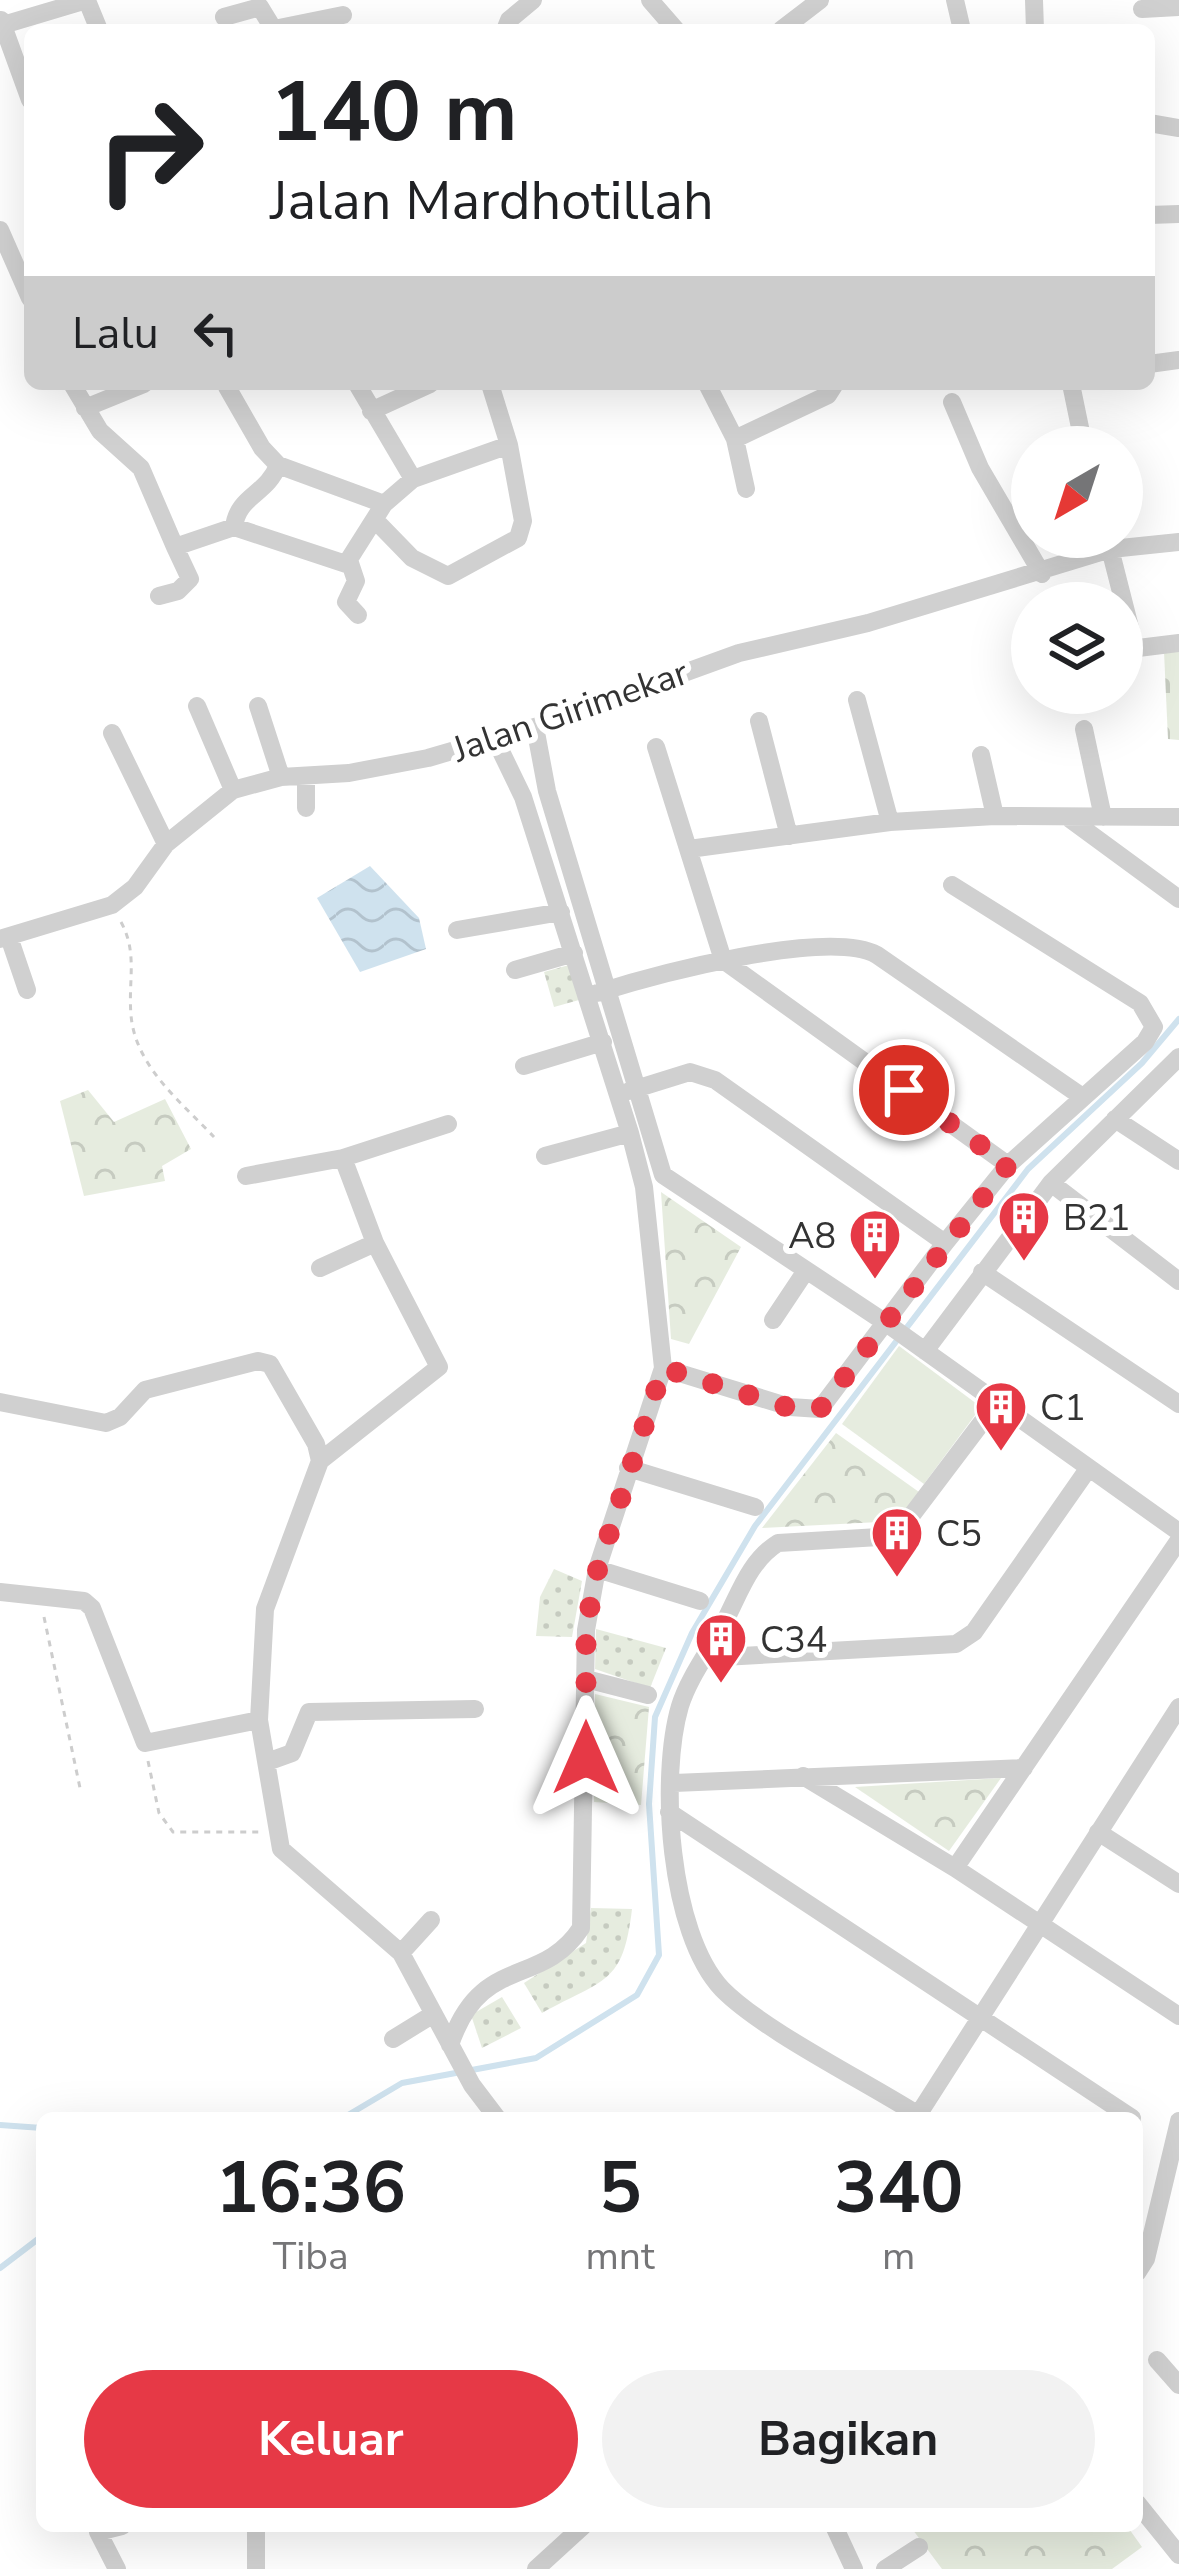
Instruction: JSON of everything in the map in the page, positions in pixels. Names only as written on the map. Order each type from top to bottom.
[{"type":"street","points":[[508,24],[533,0]]},
{"type":"street","points":[[650,0],[671,24]]},
{"type":"street","points":[[790,24],[820,0]]},
{"type":"street","points":[[24,84],[1,23],[87,2]]},
{"type":"street","points":[[1142,5],[1179,7]]},
{"type":"street","points":[[224,16],[260,8],[270,24]]},
{"type":"street","points":[[302,24],[343,15]]},
{"type":"street","points":[[0,230],[22,257]]},
{"type":"street","points":[[76,390],[100,431],[141,468],[190,579],[178,591],[159,596]]},
{"type":"street","points":[[86,408],[130,390]]},
{"type":"street","points":[[229,390],[262,448],[278,465],[380,512],[412,559],[448,576],[518,538],[523,521],[492,390]]},
{"type":"street","points":[[360,390],[413,478]]},
{"type":"street","points":[[371,411],[417,390]]},
{"type":"street","points":[[710,390],[735,439],[746,488]]},
{"type":"street","points":[[735,439],[831,390]]},
{"type":"street","points":[[1072,390],[1080,426]]},
{"type":"street","points":[[952,402],[980,468],[1042,574]]},
{"type":"street","points":[[358,614],[346,602],[356,581],[350,563],[380,512],[413,478],[508,445]]},
{"type":"street","points":[[234,527],[238,510],[269,487],[278,465]]},
{"type":"street","points":[[175,548],[234,527],[350,563]]},
{"type":"street","name":"Jalan Girimekar","points":[[1143,543],[1179,542]]},
{"type":"street","name":"Jalan Girimekar","points":[[4,938],[112,905],[135,887],[166,844],[233,790],[281,778],[428,758],[535,727],[721,659],[1042,574],[1077,558]]},
{"type":"street","points":[[1143,647],[1179,643]]},
{"type":"street","points":[[857,700],[890,823]]},
{"type":"street","points":[[197,706],[233,790]]},
{"type":"street","points":[[258,706],[281,778]]},
{"type":"street","points":[[759,721],[789,836]]},
{"type":"street","points":[[535,727],[547,791],[663,1175],[926,1351],[1179,1536],[955,1868]]},
{"type":"street","points":[[1084,728],[1103,817]]},
{"type":"street","points":[[112,734],[166,844]]},
{"type":"street","points":[[451,2046],[461,2012],[476,1993],[549,1957],[581,1928],[586,1630],[597,1569],[663,1368],[644,1187],[620,1094],[523,796],[495,739]]},
{"type":"street","points":[[656,747],[723,960],[1008,1165]]},
{"type":"street","points":[[981,755],[995,816]]},
{"type":"street","points":[[306,777],[306,808]]},
{"type":"street","points":[[689,849],[890,823],[995,816],[1179,818]]},
{"type":"street","points":[[1070,819],[1179,899]]},
{"type":"street","points":[[663,1368],[813,1412],[826,1403],[888,1325],[1008,1165],[1145,1042],[1153,1018],[1140,1003],[952,885]]},
{"type":"street","points":[[457,930],[561,912]]},
{"type":"street","points":[[4,938],[27,990]]},
{"type":"street","points":[[588,996],[723,960],[864,948],[1081,1096]]},
{"type":"street","points":[[515,970],[574,953]]},
{"type":"street","points":[[524,1066],[602,1042]]},
{"type":"street","points":[[926,1351],[1052,1184],[1179,1057]]},
{"type":"street","points":[[620,1094],[690,1072],[715,1080],[945,1243]]},
{"type":"street","points":[[1115,1119],[1179,1161]]},
{"type":"street","points":[[245,1176],[343,1158],[448,1124]]},
{"type":"street","points":[[545,1156],[630,1133]]},
{"type":"street","points":[[343,1158],[375,1243],[439,1367],[320,1461],[265,1609],[259,1720],[274,1832],[289,1858],[401,1953],[432,2015],[492,2112]]},
{"type":"street","points":[[644,1187],[663,1175]]},
{"type":"street","points":[[1052,1184],[1179,1281]]},
{"type":"street","points":[[320,1268],[375,1243]]},
{"type":"street","points":[[982,1272],[1179,1404]]},
{"type":"street","points":[[772,1320],[805,1273]]},
{"type":"street","points":[[0,1402],[106,1423],[120,1417],[145,1390],[263,1360],[292,1398],[320,1461]]},
{"type":"street","points":[[914,2112],[719,1987],[685,1914],[672,1862],[669,1812],[679,1709],[743,1581],[765,1551],[778,1543],[896,1536],[995,1405]]},
{"type":"street","points":[[628,1468],[755,1508]]},
{"type":"street","points":[[705,1658],[919,1650],[956,1644],[974,1632],[1088,1469]]},
{"type":"street","points":[[597,1569],[700,1601]]},
{"type":"street","points":[[0,1592],[88,1604],[119,1668],[145,1743],[259,1720]]},
{"type":"street","points":[[586,1679],[648,1696]]},
{"type":"street","points":[[923,2112],[1179,1707]]},
{"type":"street","points":[[267,1762],[292,1753],[309,1712],[475,1709]]},
{"type":"street","points":[[674,1783],[1024,1768]]},
{"type":"street","points":[[803,1776],[955,1868],[1179,2016]]},
{"type":"street","points":[[669,1812],[1123,2112]]},
{"type":"street","points":[[1098,1832],[1179,1885]]},
{"type":"street","points":[[401,1953],[431,1920]]},
{"type":"street","points":[[393,2038],[432,2015]]},
{"type":"street","points":[[1143,2264],[1179,2121]]},
{"type":"street","points":[[1157,2360],[1179,2385]]},
{"type":"street","points":[[1143,2510],[1179,2555]]},
{"type":"street","points":[[97,2532],[117,2569]]},
{"type":"street","points":[[256,2532],[256,2569]]},
{"type":"street","points":[[536,2569],[576,2532]]},
{"type":"street","points":[[837,2532],[854,2569]]},
{"type":"street","points":[[885,2569],[919,2547]]},
{"type":"path","points":[[112,905],[131,940],[130,1017],[142,1056],[214,1137]]},
{"type":"path","points":[[40,1597],[80,1788]]},
{"type":"path","points":[[145,1743],[159,1813],[173,1832],[274,1832]]},
{"type":"green space","points":[[1179,650],[1179,740],[1168,739],[1164,652]]},
{"type":"green space","points":[[569,965],[579,1000],[554,1007],[544,972]]},
{"type":"green space","points":[[88,1090],[114,1122],[165,1099],[191,1149],[162,1166],[165,1181],[84,1196],[60,1101]]},
{"type":"green space","points":[[661,1192],[741,1247],[689,1344],[671,1339]]},
{"type":"green space","points":[[899,1346],[981,1407],[924,1484],[842,1424]]},
{"type":"green space","points":[[836,1433],[919,1492],[899,1521],[762,1528]]},
{"type":"green space","points":[[554,1569],[582,1581],[572,1637],[536,1636],[540,1597]]},
{"type":"green space","points":[[596,1629],[666,1648],[650,1688],[595,1669]]},
{"type":"green space","points":[[595,1694],[649,1707],[641,1805],[594,1802]]},
{"type":"green space","points":[[1001,1778],[949,1851],[855,1787]]},
{"type":"green space","points":[[591,1908],[632,1909],[623,1952],[596,1985],[542,2013],[524,1983],[586,1943]]},
{"type":"green space","points":[[502,1997],[521,2028],[482,2048],[471,2015]]},
{"type":"green space","points":[[914,2532],[1131,2532],[1142,2547],[1112,2569],[942,2569]]},
{"type":"water","points":[[370,866],[419,918],[426,949],[360,972],[317,898]]},
{"type":"waterway","points":[[353,2112],[402,2083],[536,2058],[637,1995],[659,1955],[649,1804],[655,1717],[692,1633],[755,1526],[1028,1169],[1142,1063],[1179,1019]]},
{"type":"waterway","points":[[0,2125],[36,2128]]},
{"type":"waterway","points":[[0,2268],[36,2241]]},
{"type":"place","name":"B21","points":[[1024,1263]]},
{"type":"place","name":"A8","points":[[875,1281]]},
{"type":"place","name":"C1","points":[[1001,1453]]},
{"type":"place","name":"C5","points":[[897,1579]]},
{"type":"place","name":"C34","points":[[721,1685]]},
{"type":"route","points":[[586,1758],[586,1630],[595,1578],[663,1368],[790,1408],[820,1409],[1008,1165],[904,1090]]}]
